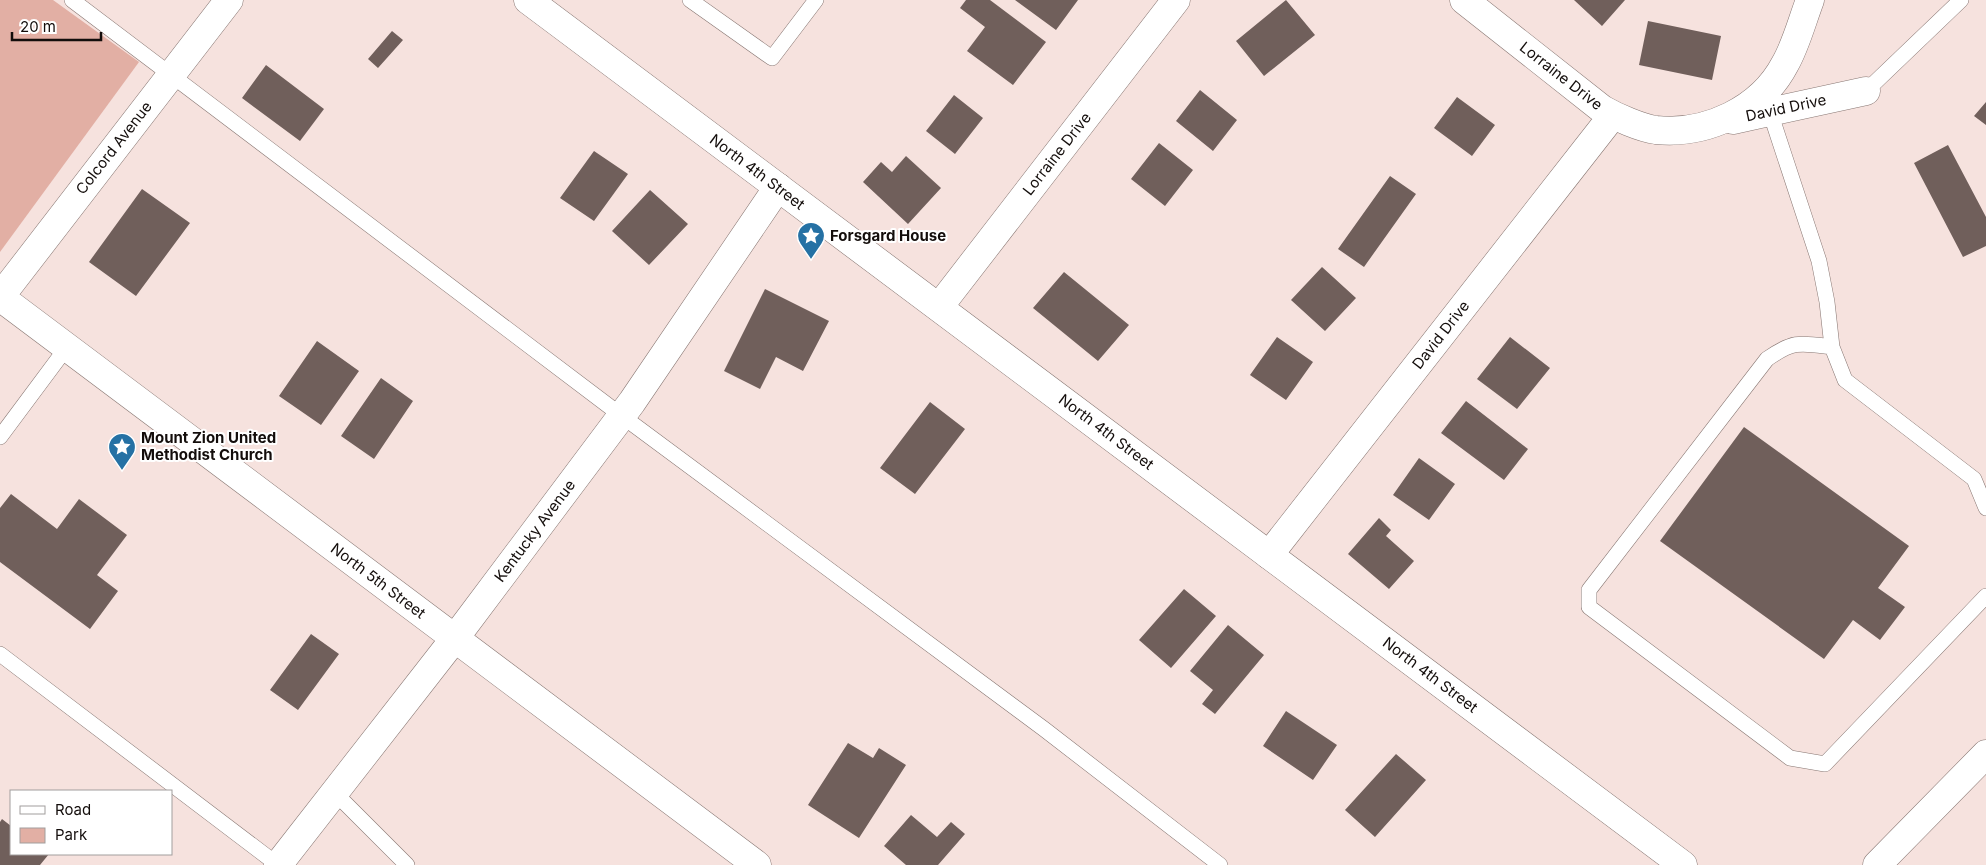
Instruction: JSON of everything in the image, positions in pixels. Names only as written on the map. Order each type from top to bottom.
[{"type":"street","name":"Colcord Avenue","points":[[0,297],[229,0]]},
{"type":"street","name":"North 4th Street","points":[[529,0],[1683,865]]},
{"type":"street","name":"Lorraine Drive","points":[[939,308],[1176,0]]},
{"type":"street","name":"Lorraine Drive","points":[[1464,0],[1602,109],[1612,115],[1654,130],[1680,130],[1707,126],[1736,114],[1751,104],[1770,85],[1785,64],[1810,0]]},
{"type":"street","name":"David Drive","points":[[1707,126],[1866,91]]},
{"type":"street","name":"David Drive","points":[[1269,554],[1612,115]]},
{"type":"street","name":"Kentucky Avenue","points":[[278,865],[455,638],[622,416],[778,187]]},
{"type":"street","name":"North 5th Street","points":[[0,297],[757,865]]},
{"type":"street","points":[[1876,865],[1983,762]]},
{"type":"lane","points":[[72,0],[622,416],[1044,729],[1220,865]]},
{"type":"lane","points":[[690,0],[772,58],[816,0]]},
{"type":"lane","points":[[1866,91],[1961,0]]},
{"type":"lane","points":[[1770,112],[1819,261],[1827,302],[1832,347],[1846,380],[1974,478],[1986,508]]},
{"type":"lane","points":[[1832,347],[1800,343],[1783,348],[1767,359],[1589,590],[1590,608],[1790,758],[1825,764],[1986,596]]},
{"type":"lane","points":[[0,438],[67,347]]},
{"type":"lane","points":[[0,654],[278,865]]},
{"type":"lane","points":[[335,793],[407,865]]},
{"type":"green space","points":[[0,0],[53,0],[139,62],[0,252]]},
{"type":"building","points":[[966,0],[990,0],[1046,42],[1013,85],[967,51],[985,27],[960,8]]},
{"type":"building","points":[[1015,0],[1078,0],[1056,30]]},
{"type":"building","points":[[1286,0],[1315,35],[1264,76],[1236,41]]},
{"type":"building","points":[[1574,0],[1625,0],[1602,26]]},
{"type":"building","points":[[1648,21],[1721,36],[1712,80],[1639,65]]},
{"type":"building","points":[[392,31],[403,40],[378,68],[368,59]]},
{"type":"building","points":[[266,65],[324,109],[300,141],[242,98]]},
{"type":"building","points":[[1200,90],[1237,120],[1213,151],[1176,121]]},
{"type":"building","points":[[954,95],[983,118],[955,154],[926,131]]},
{"type":"building","points":[[1457,97],[1495,125],[1472,156],[1434,128]]},
{"type":"building","points":[[1986,102],[1986,125],[1974,116]]},
{"type":"building","points":[[1159,143],[1193,170],[1165,206],[1131,179]]},
{"type":"building","points":[[1948,145],[1986,217],[1986,246],[1963,257],[1914,163]]},
{"type":"building","points":[[594,151],[628,174],[594,221],[560,198]]},
{"type":"building","points":[[906,156],[941,188],[908,224],[863,182],[881,162],[892,172]]},
{"type":"building","points":[[1390,176],[1416,194],[1364,267],[1338,249]]},
{"type":"building","points":[[142,189],[190,223],[136,296],[89,262]]},
{"type":"building","points":[[650,190],[688,224],[649,265],[612,231]]},
{"type":"building","points":[[1322,267],[1356,298],[1325,331],[1291,300]]},
{"type":"building","points":[[1064,272],[1129,325],[1098,361],[1033,308]]},
{"type":"building","points":[[765,289],[829,321],[803,371],[776,357],[760,389],[724,371]]},
{"type":"building","points":[[1277,337],[1313,362],[1286,400],[1250,375]]},
{"type":"building","points":[[1510,337],[1550,368],[1517,409],[1477,379]]},
{"type":"building","points":[[317,341],[359,371],[321,425],[279,396]]},
{"type":"building","points":[[381,378],[413,401],[374,459],[341,436]]},
{"type":"building","points":[[1466,401],[1528,449],[1504,480],[1441,433]]},
{"type":"building","points":[[930,402],[965,429],[915,494],[880,468]]},
{"type":"building","points":[[1744,427],[1909,546],[1878,588],[1905,607],[1880,640],[1853,620],[1824,659],[1660,541]]},
{"type":"building","points":[[1419,458],[1455,484],[1429,520],[1393,495]]},
{"type":"building","points":[[11,494],[57,529],[79,499],[127,535],[97,575],[118,591],[90,629],[0,562],[0,508]]},
{"type":"building","points":[[1379,518],[1391,530],[1386,536],[1414,561],[1389,589],[1348,554]]},
{"type":"building","points":[[1184,589],[1216,616],[1171,668],[1139,640]]},
{"type":"building","points":[[1228,625],[1264,655],[1215,714],[1202,704],[1213,690],[1190,671]]},
{"type":"building","points":[[311,634],[339,654],[298,710],[270,690]]},
{"type":"building","points":[[1286,711],[1337,745],[1313,780],[1263,746]]},
{"type":"building","points":[[848,743],[873,758],[879,748],[906,765],[859,838],[808,805]]},
{"type":"building","points":[[1396,754],[1426,780],[1375,837],[1345,810]]},
{"type":"building","points":[[911,815],[937,837],[951,822],[965,834],[938,865],[906,865],[884,846]]},
{"type":"building","points":[[2,819],[10,825],[10,855],[48,855],[40,865],[0,865],[0,822]]},
{"type":"place","name":"Forsgard House","points":[[811,260]]},
{"type":"place","name":"Mount Zion United Methodist Church","points":[[122,471]]}]
